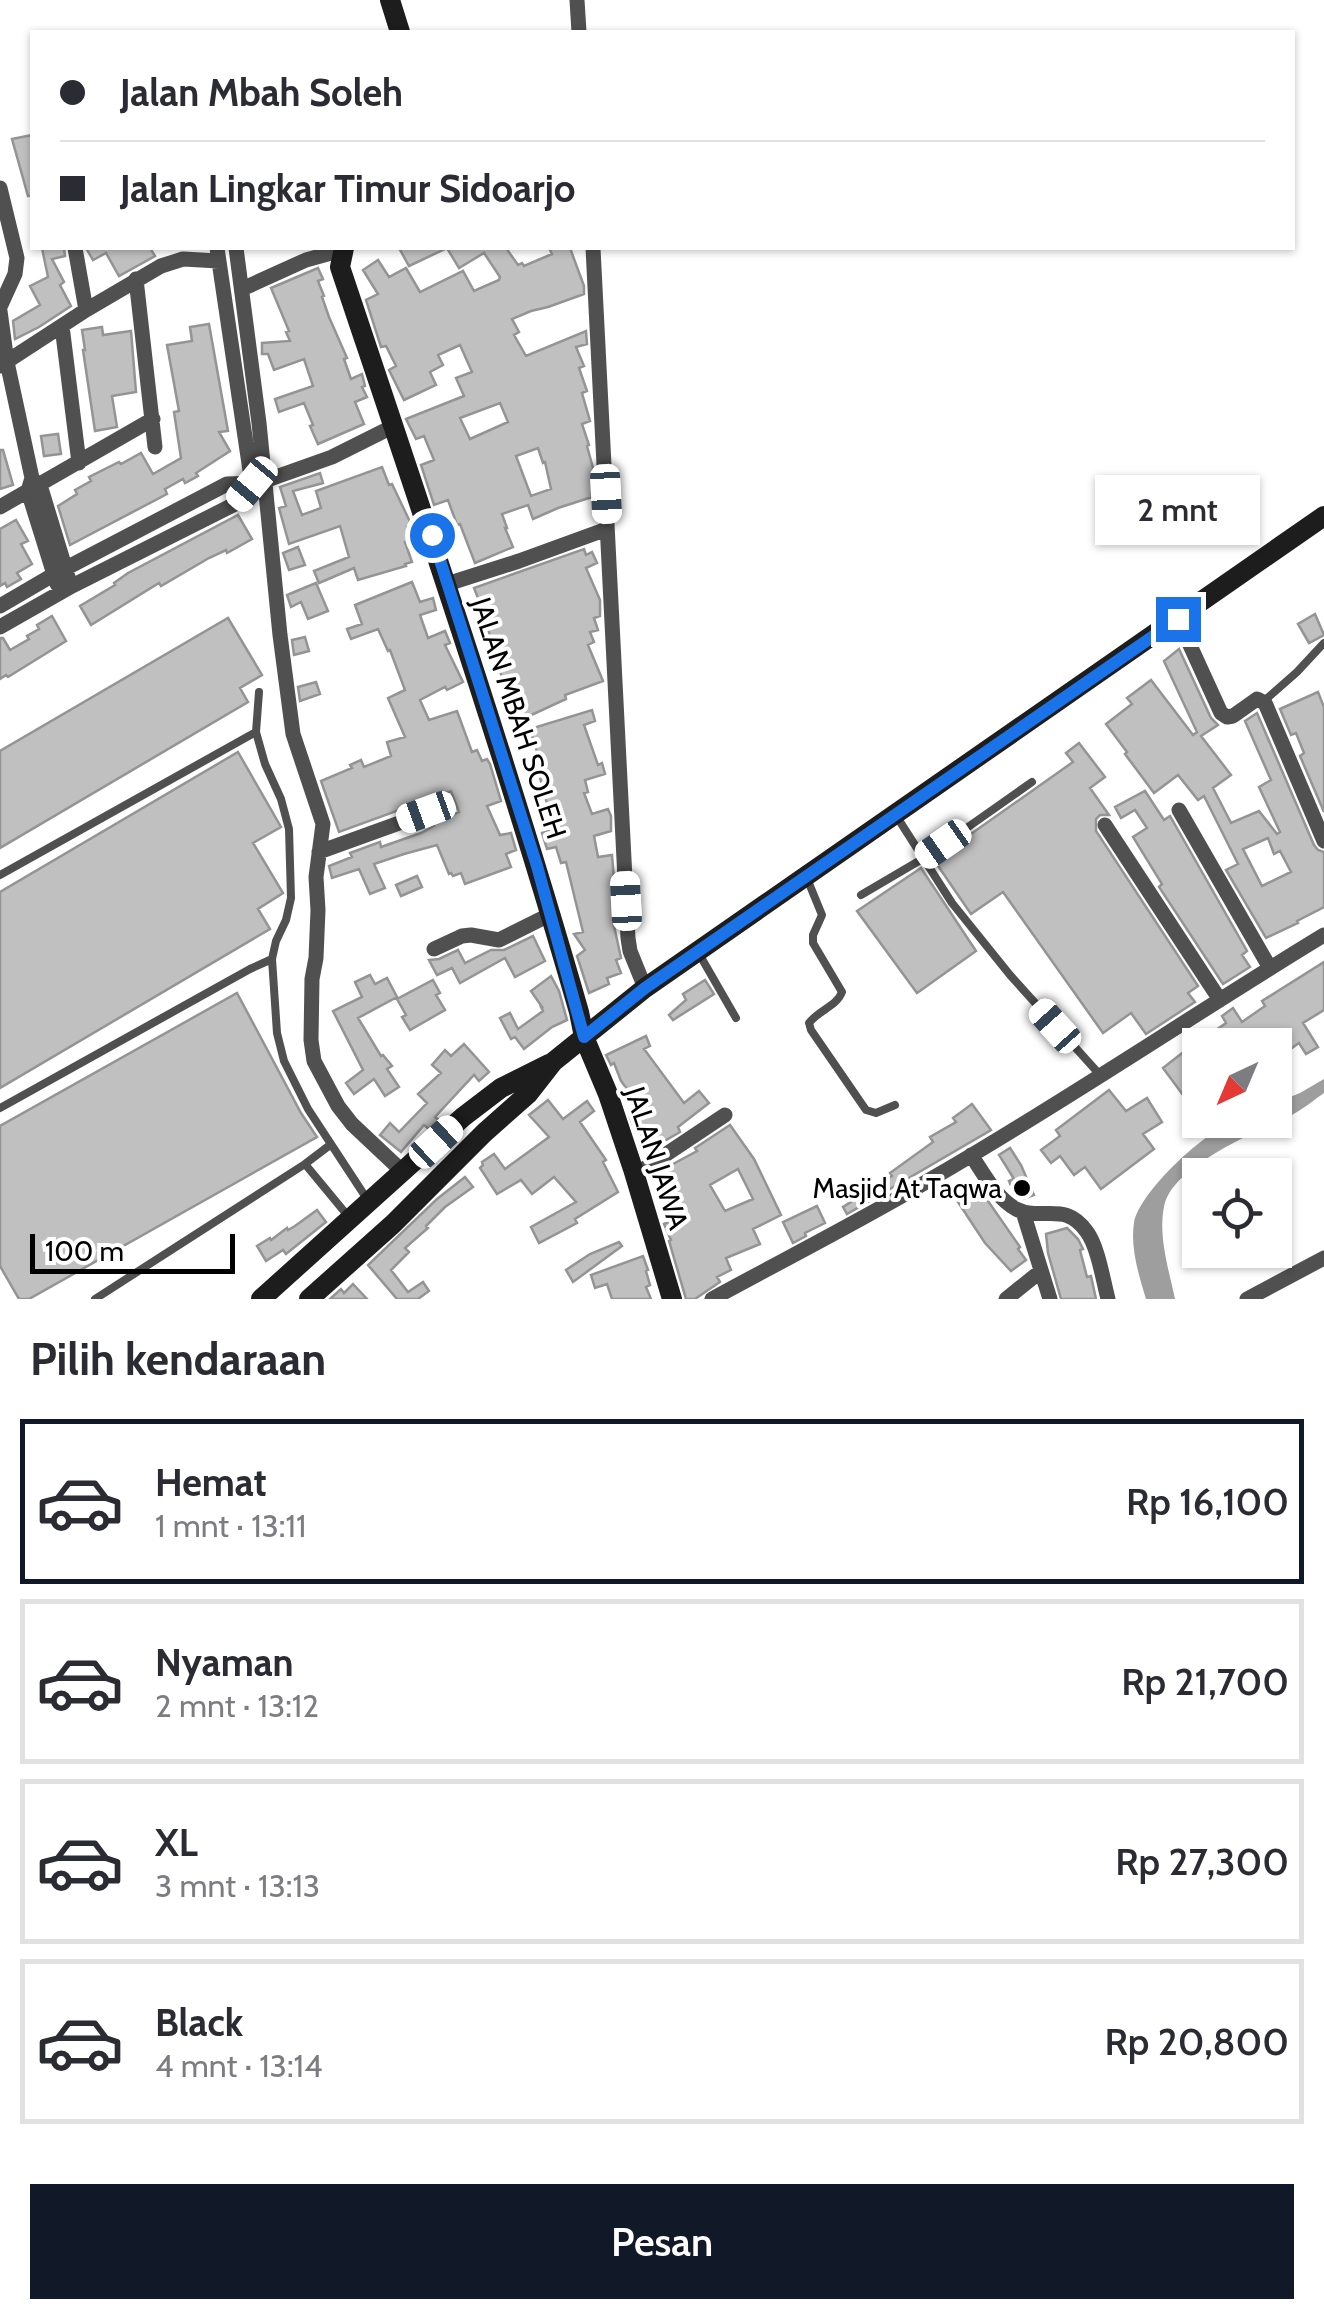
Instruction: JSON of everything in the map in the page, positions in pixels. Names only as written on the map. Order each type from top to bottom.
[{"type":"main road","points":[[390,0],[394,30]]},
{"type":"main road","name":"JALAN MBAH SOLEH","points":[[343,250],[340,267],[448,584],[551,914],[584,1037]]},
{"type":"main road","points":[[261,1299],[462,1117],[502,1088],[553,1062],[645,988],[1324,516]]},
{"type":"main road","name":"JALAN JAWA","points":[[584,1037],[635,1174],[671,1295]]},
{"type":"main road","points":[[309,1299],[528,1094],[553,1062]]},
{"type":"street","points":[[577,0],[579,30]]},
{"type":"street","points":[[0,188],[17,258],[15,274],[0,309],[3,364],[33,485],[66,589]]},
{"type":"street","points":[[76,250],[86,310]]},
{"type":"street","points":[[0,628],[66,589],[236,504],[258,482],[236,250]]},
{"type":"street","points":[[242,289],[306,260],[340,250]]},
{"type":"street","points":[[593,250],[628,938],[645,988]]},
{"type":"street","points":[[3,364],[172,261],[218,254],[258,482],[294,734],[323,824],[316,877],[318,910],[312,979],[314,1061],[352,1124],[403,1172]]},
{"type":"street","points":[[136,280],[155,447]]},
{"type":"street","points":[[62,326],[80,463]]},
{"type":"street","points":[[0,507],[152,419]]},
{"type":"street","points":[[0,606],[226,484],[258,482],[332,456],[394,426]]},
{"type":"street","points":[[448,584],[607,529]]},
{"type":"street","points":[[1178,619],[1221,713],[1230,717],[1258,698],[1264,701],[1324,841]]},
{"type":"street","points":[[1179,810],[1270,968]]},
{"type":"street","points":[[320,852],[426,812]]},
{"type":"street","points":[[1105,825],[1220,1000]]},
{"type":"street","points":[[434,949],[462,936],[499,940],[551,914]]},
{"type":"street","points":[[712,1299],[972,1155],[1324,935]]},
{"type":"street","points":[[635,1174],[725,1115]]},
{"type":"street","points":[[972,1155],[994,1190],[1014,1208],[1023,1212],[1060,1212],[1082,1225],[1090,1236],[1108,1299]]},
{"type":"street","points":[[1023,1212],[1050,1299]]},
{"type":"street","points":[[1247,1299],[1324,1258]]},
{"type":"street","points":[[1011,1298],[1042,1272]]},
{"type":"lane","points":[[1264,701],[1324,643]]},
{"type":"lane","points":[[258,692],[256,732],[264,764],[290,829],[291,898],[272,958],[274,1012],[284,1061],[330,1145],[370,1203]]},
{"type":"lane","points":[[0,875],[256,732]]},
{"type":"lane","points":[[861,896],[924,858],[1032,782]]},
{"type":"lane","points":[[896,815],[952,904],[1101,1076]]},
{"type":"lane","points":[[806,876],[822,915],[813,935],[814,943],[842,992],[840,999],[814,1016],[811,1030],[866,1110],[876,1113],[895,1105]]},
{"type":"lane","points":[[698,952],[736,1018]]},
{"type":"lane","points":[[0,1108],[272,958]]},
{"type":"lane","points":[[95,1299],[330,1145]]},
{"type":"lane","points":[[305,1164],[350,1220]]},
{"type":"shaded area","points":[[1324,1079],[1324,1093],[1292,1115],[1292,1096]]},
{"type":"shaded area","points":[[1206,1138],[1244,1138],[1208,1158],[1182,1158],[1182,1177],[1164,1207],[1162,1230],[1175,1299],[1146,1299],[1134,1252],[1134,1223],[1148,1195],[1176,1163],[1192,1149]]},
{"type":"building","points":[[30,135],[30,196],[28,196],[12,139]]},
{"type":"building","points":[[42,250],[64,250],[65,256],[52,259],[71,306],[15,339],[13,321],[40,305],[30,286],[48,277]]},
{"type":"building","points":[[87,250],[151,250],[155,256],[119,276],[106,253],[93,260]]},
{"type":"building","points":[[400,250],[443,250],[409,266]]},
{"type":"building","points":[[448,250],[507,250],[518,265],[524,266],[552,254],[550,250],[571,250],[584,294],[512,319],[519,332],[514,335],[526,356],[586,331],[587,344],[576,347],[584,366],[579,368],[587,391],[582,393],[590,421],[582,424],[593,468],[594,494],[533,519],[528,505],[502,514],[513,547],[475,563],[448,500],[434,505],[421,465],[434,460],[424,436],[416,439],[406,419],[464,396],[456,378],[472,372],[460,345],[438,355],[443,365],[430,372],[436,385],[404,400],[389,370],[396,366],[386,346],[381,347],[366,300],[378,294],[363,270],[378,260],[389,277],[406,268],[420,292],[463,271],[474,291],[500,277],[484,253],[459,268]],"holes":[[[500,403],[508,422],[470,439],[460,418]],[[538,448],[551,489],[531,496],[516,456]]]},
{"type":"building","points":[[318,268],[323,279],[318,281],[322,297],[347,358],[344,359],[351,379],[362,374],[367,397],[355,402],[364,424],[318,444],[304,403],[279,412],[275,399],[313,386],[304,359],[274,370],[268,354],[262,354],[262,343],[290,341],[271,288]]},
{"type":"building","points":[[209,324],[228,431],[219,432],[230,451],[196,473],[198,476],[185,483],[183,479],[165,489],[167,494],[70,545],[58,506],[91,481],[89,477],[141,453],[153,474],[181,458],[174,412],[179,411],[167,345],[192,341],[190,327]]},
{"type":"building","points":[[102,327],[103,335],[131,331],[136,392],[112,396],[117,427],[95,431],[82,330]]},
{"type":"building","points":[[58,434],[61,454],[44,456],[41,436]]},
{"type":"building","points":[[0,450],[13,485],[0,489]]},
{"type":"building","points":[[382,467],[412,526],[407,527],[412,540],[405,542],[412,562],[358,580],[354,568],[319,583],[314,571],[349,557],[340,526],[289,544],[279,508],[286,506],[280,487],[320,473],[323,483],[293,491],[302,515],[321,508],[316,491]]},
{"type":"building","points":[[238,515],[252,539],[161,586],[159,583],[91,625],[80,606],[128,573]]},
{"type":"building","points":[[16,520],[28,541],[21,544],[32,564],[17,573],[21,579],[7,587],[5,583],[0,586],[0,529]]},
{"type":"building","points":[[298,547],[305,565],[289,570],[283,553]]},
{"type":"building","points":[[584,549],[586,555],[592,552],[597,563],[586,568],[600,600],[600,616],[594,618],[598,630],[590,632],[594,642],[588,645],[603,681],[565,695],[566,699],[525,718],[523,712],[516,714],[474,588]]},
{"type":"building","points":[[412,582],[420,602],[433,598],[436,610],[420,615],[428,638],[445,631],[450,643],[445,645],[463,682],[420,700],[429,720],[457,711],[472,752],[477,750],[482,761],[487,759],[490,764],[501,801],[487,806],[500,835],[511,833],[516,850],[506,854],[511,867],[465,884],[461,873],[449,874],[437,845],[404,854],[374,864],[385,888],[370,894],[359,869],[332,878],[329,866],[380,842],[381,847],[421,833],[459,812],[451,791],[339,832],[321,781],[361,760],[364,767],[391,756],[387,742],[405,737],[388,698],[405,690],[390,650],[378,629],[351,639],[347,629],[362,624],[355,605]]},
{"type":"building","points":[[316,583],[328,611],[308,619],[301,602],[291,607],[287,595]]},
{"type":"building","points":[[1315,614],[1324,635],[1309,643],[1298,624]]},
{"type":"building","points":[[52,616],[66,641],[0,679],[0,638],[10,650],[29,639],[27,636],[39,629],[37,625]]},
{"type":"building","points":[[228,618],[262,675],[240,688],[248,702],[0,848],[0,751]]},
{"type":"building","points":[[305,637],[309,651],[294,655],[292,640]]},
{"type":"building","points":[[1179,649],[1211,718],[1218,725],[1201,736],[1231,775],[1213,788],[1231,823],[1259,811],[1277,834],[1280,832],[1259,787],[1271,780],[1245,721],[1257,713],[1314,845],[1324,852],[1324,907],[1266,938],[1226,870],[1238,864],[1204,796],[1198,800],[1178,775],[1154,793],[1106,724],[1132,704],[1127,698],[1151,680],[1193,735],[1197,732],[1164,661]],"holes":[[[1268,838],[1274,854],[1280,851],[1291,872],[1262,886],[1243,849]]]},
{"type":"building","points":[[316,682],[320,694],[300,701],[298,687]]},
{"type":"building","points":[[1318,692],[1324,707],[1324,812],[1300,756],[1304,753],[1296,733],[1291,735],[1280,709]]},
{"type":"building","points":[[592,710],[595,721],[584,725],[605,774],[585,780],[588,792],[584,793],[592,814],[608,809],[611,816],[611,831],[594,836],[598,857],[612,855],[616,920],[613,921],[621,973],[607,978],[609,984],[589,993],[577,956],[585,950],[574,934],[583,932],[566,862],[561,863],[556,847],[547,849],[542,833],[554,830],[530,729]]},
{"type":"building","points":[[1079,743],[1105,777],[1090,788],[1109,815],[1096,819],[1096,831],[1198,986],[1188,993],[1195,1002],[1146,1034],[1131,1013],[1103,1033],[1003,892],[971,914],[934,860],[1073,762],[1066,753]]},
{"type":"building","points":[[238,752],[281,827],[253,843],[283,893],[258,909],[270,929],[0,1088],[0,892]]},
{"type":"building","points":[[1145,791],[1164,820],[1170,816],[1247,951],[1242,955],[1250,967],[1223,984],[1159,887],[1162,884],[1133,837],[1147,828],[1135,810],[1121,818],[1115,807]]},
{"type":"building","points":[[921,868],[976,951],[917,993],[857,911]]},
{"type":"building","points":[[417,876],[422,887],[401,896],[396,885]]},
{"type":"building","points":[[533,936],[545,961],[515,977],[505,958],[460,983],[452,968],[437,975],[429,960],[458,950],[465,963]]},
{"type":"building","points":[[1324,962],[1324,1010],[1303,1023],[1318,1047],[1306,1054],[1299,1043],[1292,1048],[1292,1028],[1219,1028],[1226,1023],[1222,1016],[1233,1008],[1242,1022],[1265,1006],[1262,1001]]},
{"type":"building","points":[[370,975],[375,984],[387,978],[397,997],[358,1018],[381,1056],[392,1066],[387,1069],[399,1087],[385,1096],[374,1079],[354,1094],[346,1083],[363,1070],[333,1011],[362,997],[355,982]]},
{"type":"building","points":[[551,976],[567,1020],[524,1049],[515,1037],[511,1039],[500,1018],[510,1013],[518,1029],[543,1011],[531,991]]},
{"type":"building","points":[[433,980],[445,1010],[410,1030],[397,999]]},
{"type":"building","points":[[705,980],[714,994],[673,1020],[669,1015],[686,1000],[683,994]]},
{"type":"building","points":[[237,993],[317,1137],[29,1299],[19,1299],[0,1266],[0,1126]]},
{"type":"building","points":[[646,1036],[650,1046],[644,1049],[684,1103],[699,1091],[709,1103],[678,1127],[680,1132],[649,1150],[630,1117],[637,1112],[629,1099],[633,1097],[606,1055]]},
{"type":"building","points":[[464,1044],[489,1072],[479,1081],[474,1075],[435,1117],[439,1120],[429,1129],[424,1125],[401,1152],[380,1135],[390,1123],[399,1132],[427,1103],[418,1094],[441,1073],[432,1065],[445,1050],[451,1056]]},
{"type":"building","points":[[1182,1053],[1182,1094],[1163,1068]]},
{"type":"building","points":[[1109,1090],[1126,1111],[1147,1098],[1162,1122],[1143,1134],[1154,1149],[1101,1189],[1085,1167],[1074,1175],[1060,1156],[1051,1163],[1041,1150],[1060,1136],[1056,1130]]},
{"type":"building","points":[[548,1100],[563,1119],[587,1101],[594,1111],[580,1122],[606,1160],[603,1162],[618,1192],[575,1219],[577,1223],[539,1243],[531,1227],[576,1202],[554,1177],[532,1194],[521,1180],[497,1194],[480,1168],[494,1154],[505,1169],[549,1137],[529,1115]]},
{"type":"building","points":[[972,1104],[991,1130],[847,1214],[843,1207],[892,1176],[890,1173],[933,1142],[930,1137],[956,1122],[953,1118]]},
{"type":"building","points":[[730,1125],[754,1159],[781,1215],[753,1229],[760,1244],[726,1258],[731,1270],[717,1277],[720,1282],[695,1299],[686,1299],[664,1224],[673,1220],[662,1198],[669,1194],[662,1181],[666,1179],[662,1170],[697,1151],[695,1148]],"holes":[[[738,1169],[753,1199],[725,1211],[710,1185]]]},
{"type":"building","points":[[1010,1148],[1034,1195],[1023,1199],[1015,1195],[1009,1181],[1014,1179],[999,1155]]},
{"type":"building","points":[[465,1177],[473,1187],[426,1226],[391,1270],[408,1292],[423,1282],[429,1291],[418,1299],[397,1299],[368,1265]]},
{"type":"building","points":[[979,1188],[1026,1260],[1011,1271],[985,1243],[958,1202]]},
{"type":"building","points":[[817,1206],[825,1223],[793,1243],[783,1222]]},
{"type":"building","points":[[317,1210],[326,1222],[286,1254],[283,1250],[266,1261],[257,1246]]},
{"type":"building","points":[[1067,1228],[1083,1249],[1080,1250],[1087,1277],[1091,1276],[1096,1299],[1061,1299],[1046,1234]]},
{"type":"building","points":[[619,1242],[622,1246],[573,1282],[566,1270]]},
{"type":"building","points":[[643,1256],[651,1299],[612,1299],[607,1284],[595,1288],[591,1275]]},
{"type":"building","points":[[353,1284],[367,1299],[330,1299],[341,1289],[344,1293]]},
{"type":"place","name":"Masjid At Taqwa","points":[[1022,1188]]},
{"type":"route","points":[[432,535],[537,866],[584,1037],[645,988],[1178,619]]}]
